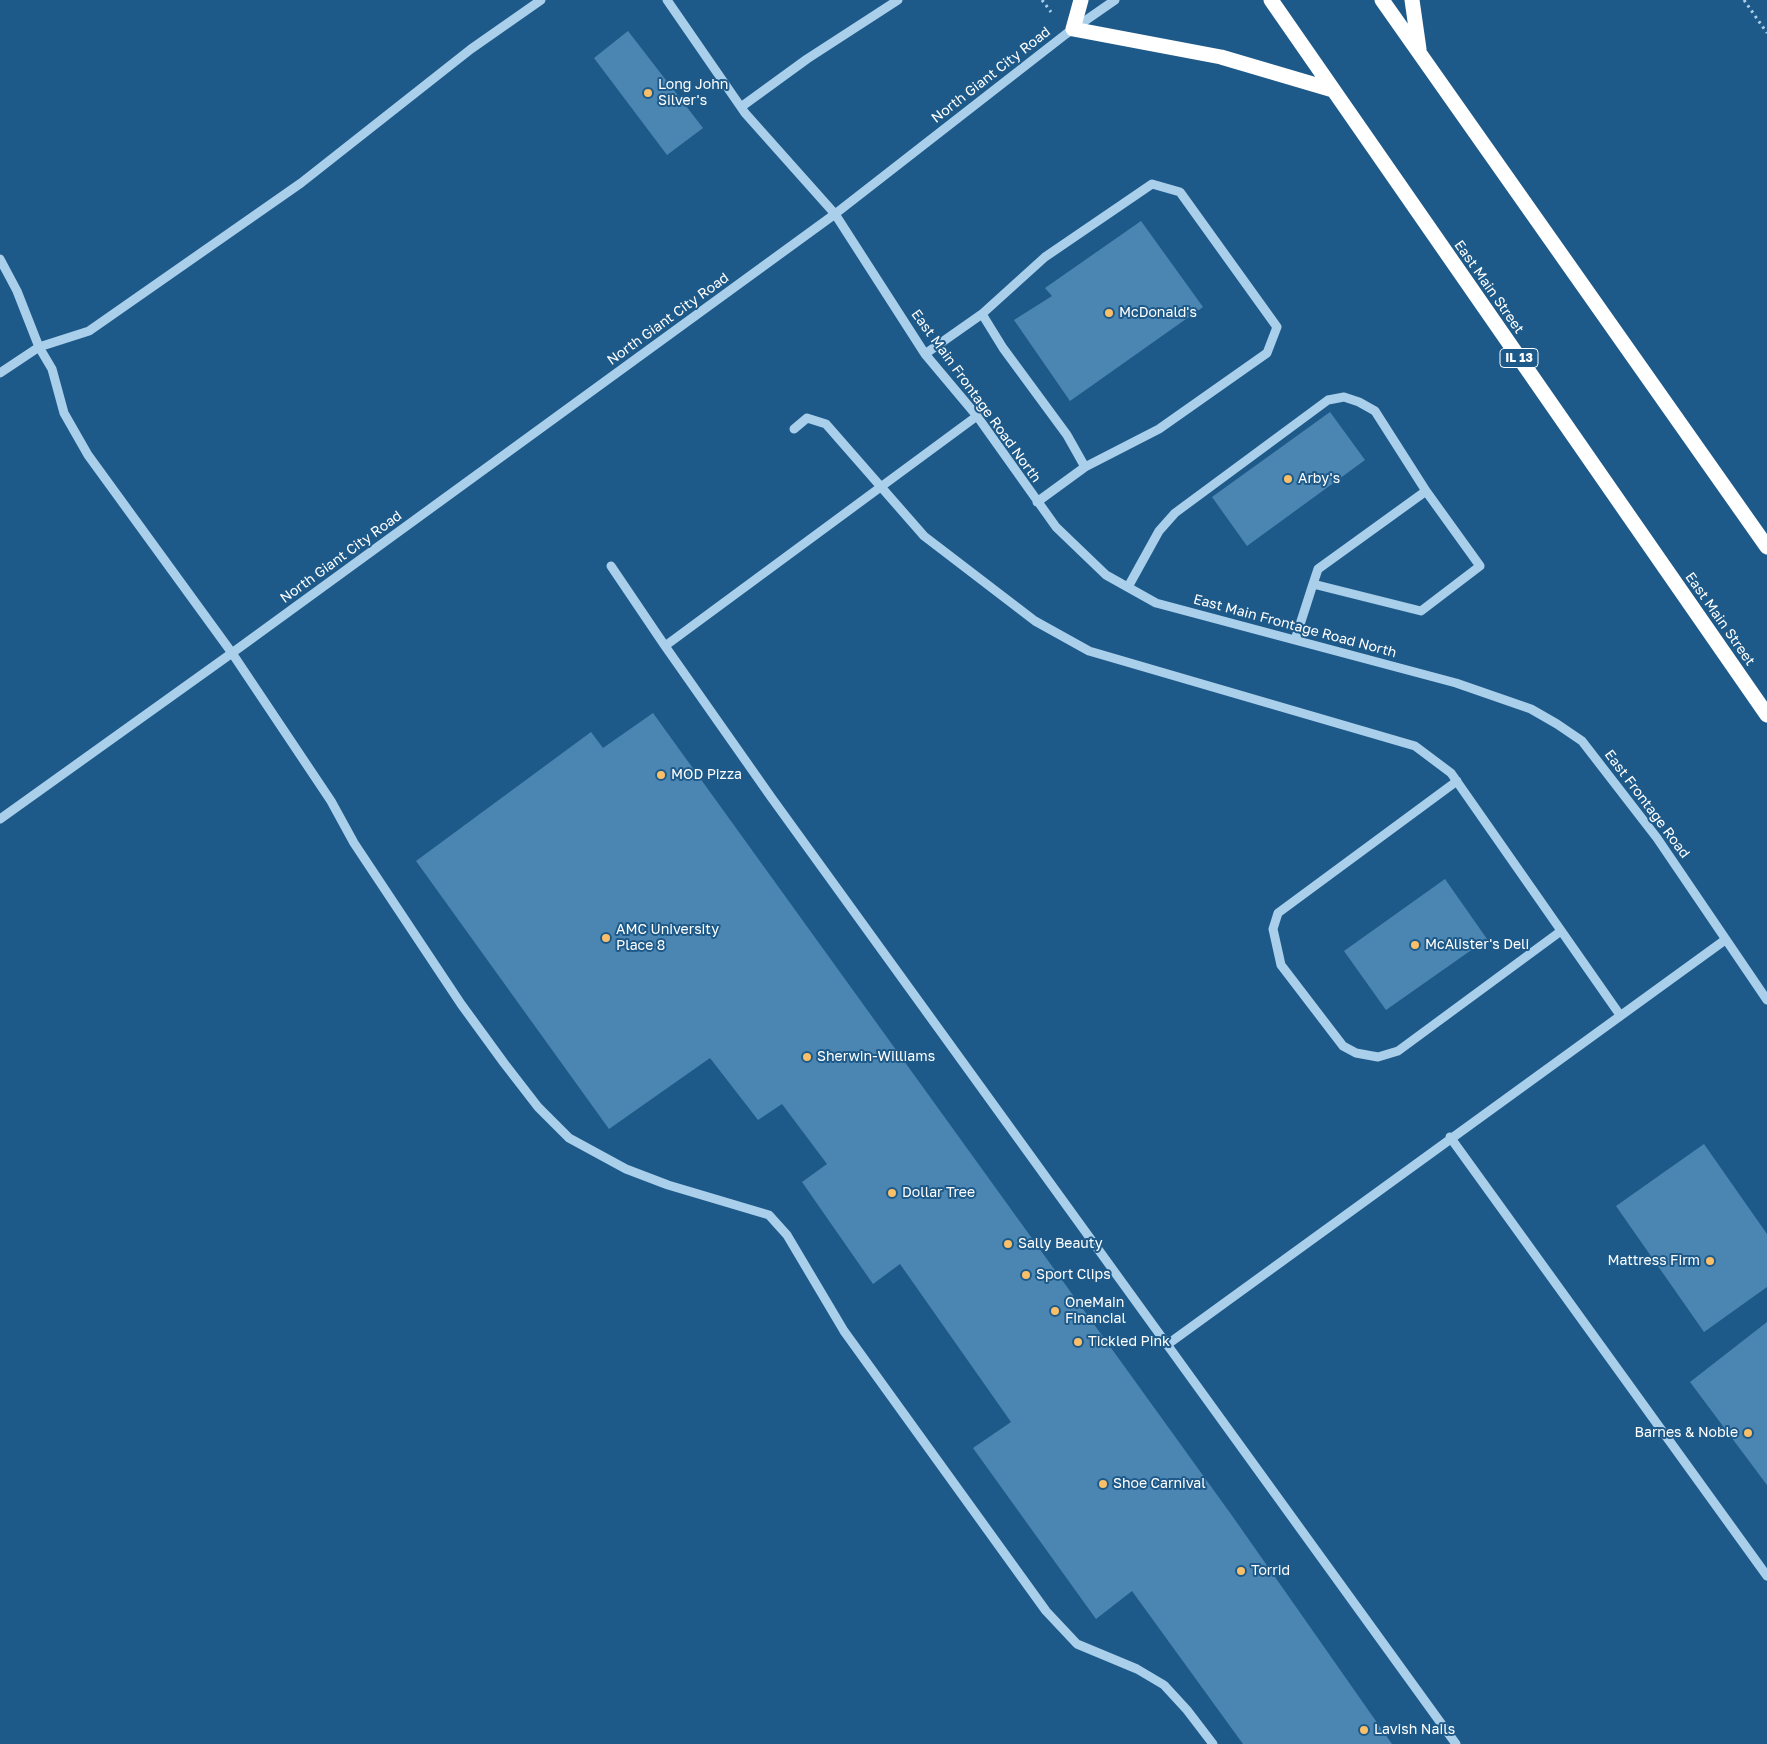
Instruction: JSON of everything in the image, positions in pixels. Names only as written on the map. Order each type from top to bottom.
[{"type":"highway","points":[[1081,0],[1073,29],[1221,57],[1333,90]]},
{"type":"highway","name":"East Main Street","points":[[1271,0],[1767,715]]},
{"type":"highway","points":[[1382,0],[1767,548]]},
{"type":"highway","points":[[1412,0],[1419,53]]},
{"type":"street","points":[[0,373],[39,347],[89,331],[301,183],[471,49],[541,0]]},
{"type":"street","name":"East Main Frontage Road North","points":[[667,0],[741,107],[835,214],[925,354],[977,416],[1056,527],[1106,575],[1156,603],[1456,683]]},
{"type":"street","points":[[741,107],[807,59],[898,0]]},
{"type":"street","name":"North Giant City Road","points":[[0,819],[232,653],[835,214],[1073,29],[1115,0]]},
{"type":"street","points":[[925,354],[982,314],[1045,257],[1152,184],[1180,192],[1276,328],[1267,353],[1159,429],[1085,467],[1037,502]]},
{"type":"street","points":[[0,259],[17,291],[39,347],[52,368],[64,413],[88,455],[232,653],[331,801],[354,843],[462,1004],[538,1107],[569,1138],[626,1169],[668,1185],[769,1215],[788,1235],[844,1331],[1046,1611],[1077,1644],[1136,1669],[1164,1685],[1187,1710],[1213,1744]]},
{"type":"street","points":[[982,314],[1003,348],[1067,436],[1085,467]]},
{"type":"street","points":[[1128,587],[1159,532],[1175,513],[1328,400],[1344,397],[1359,402],[1375,411],[1426,490],[1480,566],[1421,611],[1313,584]]},
{"type":"street","points":[[665,646],[977,416]]},
{"type":"street","points":[[794,429],[807,418],[826,424],[924,536],[1035,621],[1089,651],[1415,746],[1451,773],[1620,1015]]},
{"type":"street","points":[[1295,640],[1318,570],[1426,490]]},
{"type":"street","points":[[611,566],[771,797],[1456,1744]]},
{"type":"street","name":"East Frontage Road","points":[[1456,683],[1531,709],[1582,741],[1658,838],[1767,1000]]},
{"type":"street","points":[[1457,781],[1278,913],[1273,929],[1281,965],[1343,1046],[1356,1053],[1378,1057],[1398,1051],[1561,931]]},
{"type":"street","points":[[1168,1344],[1450,1137],[1725,940]]},
{"type":"street","points":[[1450,1137],[1767,1576]]},
{"type":"path","points":[[1744,0],[1767,33]]},
{"type":"building","name":"Long John Silver's","points":[[628,31],[703,128],[667,155],[594,58]]},
{"type":"building","name":"McDonald's","points":[[1141,221],[1203,307],[1070,401],[1014,320],[1052,296],[1045,288]]},
{"type":"building","name":"Arby's","points":[[1330,412],[1365,460],[1247,546],[1212,497]]},
{"type":"building","points":[[653,713],[1233,1517],[1392,1744],[1243,1744],[1132,1591],[1096,1619],[973,1448],[1011,1422],[900,1264],[873,1284],[802,1182],[827,1164],[782,1104],[758,1120],[710,1058],[609,1129],[416,861],[591,732],[603,748]]},
{"type":"building","name":"McAlister's Deli","points":[[1445,879],[1487,939],[1386,1010],[1344,951]]},
{"type":"building","name":"Mattress Firm","points":[[1704,1144],[1767,1234],[1767,1287],[1704,1332],[1616,1206]]},
{"type":"building","name":"Barnes & Noble","points":[[1767,1322],[1767,1485],[1690,1382]]},
{"type":"place","name":"Long John Silver's","points":[[648,93]]},
{"type":"place","name":"McDonald's","points":[[1109,313]]},
{"type":"place","name":"Arby's","points":[[1288,479]]},
{"type":"place","name":"MOD Pizza","points":[[661,775]]},
{"type":"place","name":"AMC University Place 8","points":[[606,938]]},
{"type":"place","name":"McAlister's Deli","points":[[1415,945]]},
{"type":"place","name":"Sherwin-Williams","points":[[807,1057]]},
{"type":"place","name":"Dollar Tree","points":[[892,1193]]},
{"type":"place","name":"Sally Beauty","points":[[1008,1244]]},
{"type":"place","name":"Mattress Firm","points":[[1710,1261]]},
{"type":"place","name":"Sport Clips","points":[[1026,1275]]},
{"type":"place","name":"OneMain Financial","points":[[1055,1311]]},
{"type":"place","name":"Tickled Pink","points":[[1078,1342]]},
{"type":"place","name":"Barnes & Noble","points":[[1748,1433]]},
{"type":"place","name":"Shoe Carnival","points":[[1103,1484]]},
{"type":"place","name":"Torrid","points":[[1241,1571]]},
{"type":"place","name":"Lavish Nails","points":[[1364,1730]]}]
